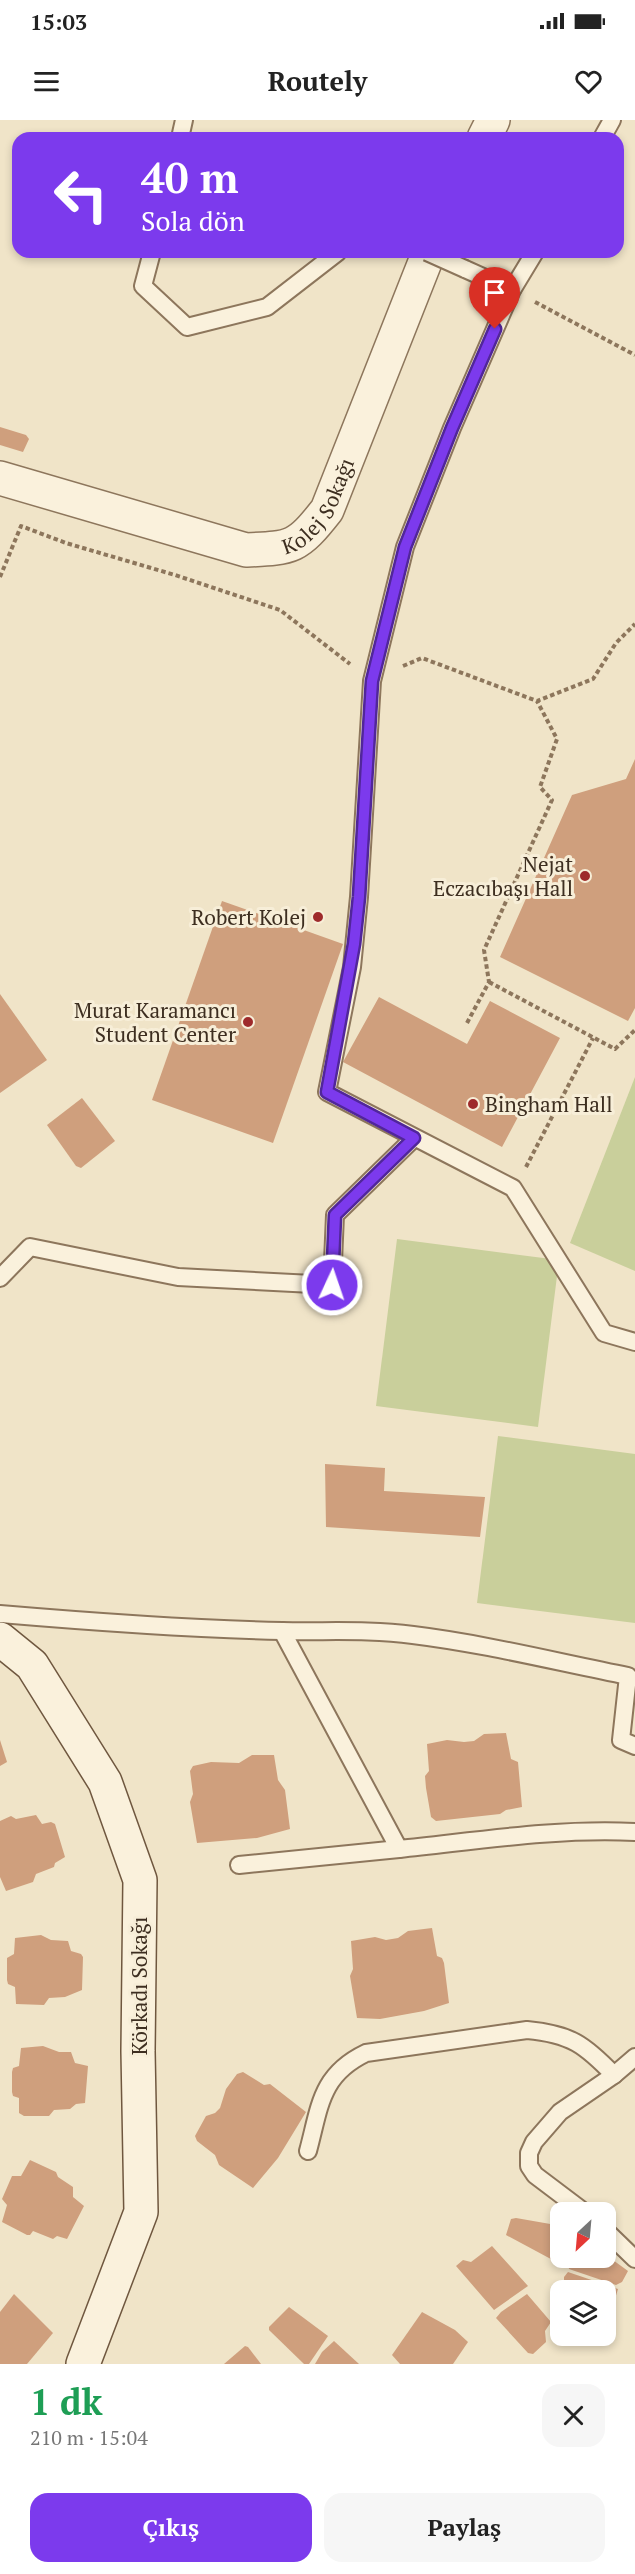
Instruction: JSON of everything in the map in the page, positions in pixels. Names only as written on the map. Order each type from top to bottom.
[{"type":"street","name":"Kolej Sokağı","points":[[0,478],[246,550],[282,549],[306,537],[327,510],[426,258]]},
{"type":"street","name":"Körkadı Sokağı","points":[[0,1639],[32,1665],[105,1782],[140,1880],[138,2051],[141,2212],[83,2364]]},
{"type":"lane","points":[[150,258],[143,286],[187,327],[267,308],[330,258]]},
{"type":"lane","points":[[441,258],[512,290]]},
{"type":"lane","points":[[531,258],[512,290],[452,428],[405,547],[372,681],[354,944],[327,1092],[513,1188],[604,1333],[635,1342]]},
{"type":"lane","points":[[0,1278],[30,1247],[178,1277],[332,1285],[335,1215],[414,1138]]},
{"type":"lane","points":[[0,1614],[83,1621],[282,1631],[344,1630],[412,1635],[476,1645],[628,1676],[621,1740],[635,1746]]},
{"type":"lane","points":[[282,1631],[399,1849]]},
{"type":"lane","points":[[239,1865],[545,1834],[599,1830],[635,1832]]},
{"type":"lane","points":[[308,2151],[329,2083],[350,2061],[366,2053],[527,2030],[574,2041],[589,2049],[614,2075]]},
{"type":"lane","points":[[571,2202],[535,2175],[529,2166],[529,2153],[534,2142],[560,2112],[614,2075],[635,2057]]},
{"type":"lane","points":[[616,2241],[635,2259]]},
{"type":"path","points":[[512,290],[635,355]]},
{"type":"path","points":[[0,577],[21,526],[66,543],[175,575],[280,610],[372,681]]},
{"type":"path","points":[[537,701],[593,679],[616,643],[635,624]]},
{"type":"path","points":[[422,658],[537,701],[557,739],[540,787],[552,800],[484,950],[489,982],[467,1023]]},
{"type":"path","points":[[489,982],[615,1050],[635,1030]]},
{"type":"path","points":[[516,1163],[526,1168],[593,1038]]},
{"type":"green space","points":[[635,1077],[635,1271],[570,1243]]},
{"type":"green space","points":[[397,1239],[559,1260],[538,1427],[376,1406]]},
{"type":"green space","points":[[498,1436],[635,1454],[635,1623],[477,1603]]},
{"type":"building","points":[[0,427],[26,435],[29,439],[23,452],[0,445]]},
{"type":"building","name":"Nejat Eczacıbaşı Hall","points":[[635,759],[635,1008],[628,1021],[500,957],[572,795],[626,779]]},
{"type":"building","name":"Murat Karamancı Student Center","points":[[222,901],[343,944],[273,1143],[152,1100]]},
{"type":"building","points":[[0,994],[47,1060],[0,1093]]},
{"type":"building","name":"Bingham Hall","points":[[379,997],[467,1044],[490,1001],[560,1038],[502,1147],[343,1062]]},
{"type":"building","points":[[82,1098],[115,1141],[81,1168],[76,1166],[47,1125]]},
{"type":"building","points":[[325,1464],[385,1468],[384,1491],[485,1497],[480,1537],[326,1527]]},
{"type":"building","points":[[506,1733],[511,1759],[518,1762],[522,1807],[506,1810],[500,1814],[436,1821],[431,1817],[425,1776],[429,1771],[427,1744],[447,1740],[474,1741],[484,1734]]},
{"type":"building","points":[[0,1740],[7,1762],[0,1766]]},
{"type":"building","points":[[252,1755],[274,1755],[278,1780],[285,1790],[290,1829],[257,1838],[197,1843],[190,1802],[193,1794],[190,1771],[193,1766],[211,1762],[239,1763]]},
{"type":"building","points":[[36,1815],[42,1824],[51,1822],[55,1824],[65,1857],[55,1863],[54,1867],[36,1874],[33,1882],[6,1891],[0,1877],[0,1821],[11,1816],[16,1819]]},
{"type":"building","points":[[432,1928],[437,1956],[442,1958],[444,1963],[449,2003],[424,2011],[380,2019],[357,2018],[350,1976],[353,1969],[351,1941],[375,1937],[386,1940],[398,1938],[408,1931]]},
{"type":"building","points":[[41,1935],[51,1940],[68,1941],[71,1951],[81,1954],[83,1957],[82,1990],[65,1997],[49,1998],[44,2005],[16,2004],[15,1987],[8,1984],[7,1980],[7,1958],[14,1954],[15,1938]]},
{"type":"building","points":[[43,2046],[59,2052],[71,2052],[75,2063],[88,2066],[85,2103],[76,2104],[70,2109],[54,2110],[49,2116],[24,2116],[19,2113],[19,2098],[13,2096],[12,2092],[13,2068],[19,2066],[21,2048]]},
{"type":"building","points":[[243,2072],[264,2085],[270,2084],[306,2112],[278,2158],[253,2188],[219,2165],[215,2155],[197,2141],[195,2136],[206,2116],[215,2113],[220,2108],[226,2089],[237,2074]]},
{"type":"building","points":[[30,2160],[56,2172],[58,2177],[73,2187],[73,2197],[84,2206],[67,2239],[57,2236],[53,2239],[33,2231],[27,2235],[2,2222],[7,2205],[2,2199],[12,2176],[21,2176]]},
{"type":"building","points":[[511,2219],[550,2224],[550,2259],[506,2235]]},
{"type":"building","points":[[492,2246],[528,2286],[494,2310],[456,2266],[463,2260],[471,2262]]},
{"type":"building","points":[[616,2262],[628,2271],[622,2282],[616,2285],[616,2280],[601,2280],[569,2269],[616,2268]]},
{"type":"building","points":[[568,2272],[592,2280],[564,2280]]},
{"type":"building","points":[[14,2294],[53,2333],[27,2364],[0,2364],[0,2312]]},
{"type":"building","points":[[527,2294],[550,2321],[545,2331],[546,2342],[533,2354],[528,2353],[496,2318]]},
{"type":"building","points":[[289,2307],[328,2336],[309,2364],[304,2364],[269,2330],[269,2327]]},
{"type":"building","points":[[422,2312],[455,2330],[468,2342],[453,2364],[400,2364],[392,2355]]},
{"type":"building","points":[[334,2341],[359,2364],[315,2364],[322,2352]]},
{"type":"building","points":[[245,2346],[261,2364],[224,2364]]},
{"type":"place","name":"Nejat Eczacıbaşı Hall","points":[[585,876]]},
{"type":"place","name":"Robert Kolej","points":[[318,917]]},
{"type":"place","name":"Murat Karamancı Student Center","points":[[248,1022]]},
{"type":"place","name":"Bingham Hall","points":[[473,1104]]},
{"type":"route","points":[[332,1285],[335,1215],[414,1138],[327,1092],[352,967],[359,897],[372,681],[405,547],[452,428],[495,329]]}]
